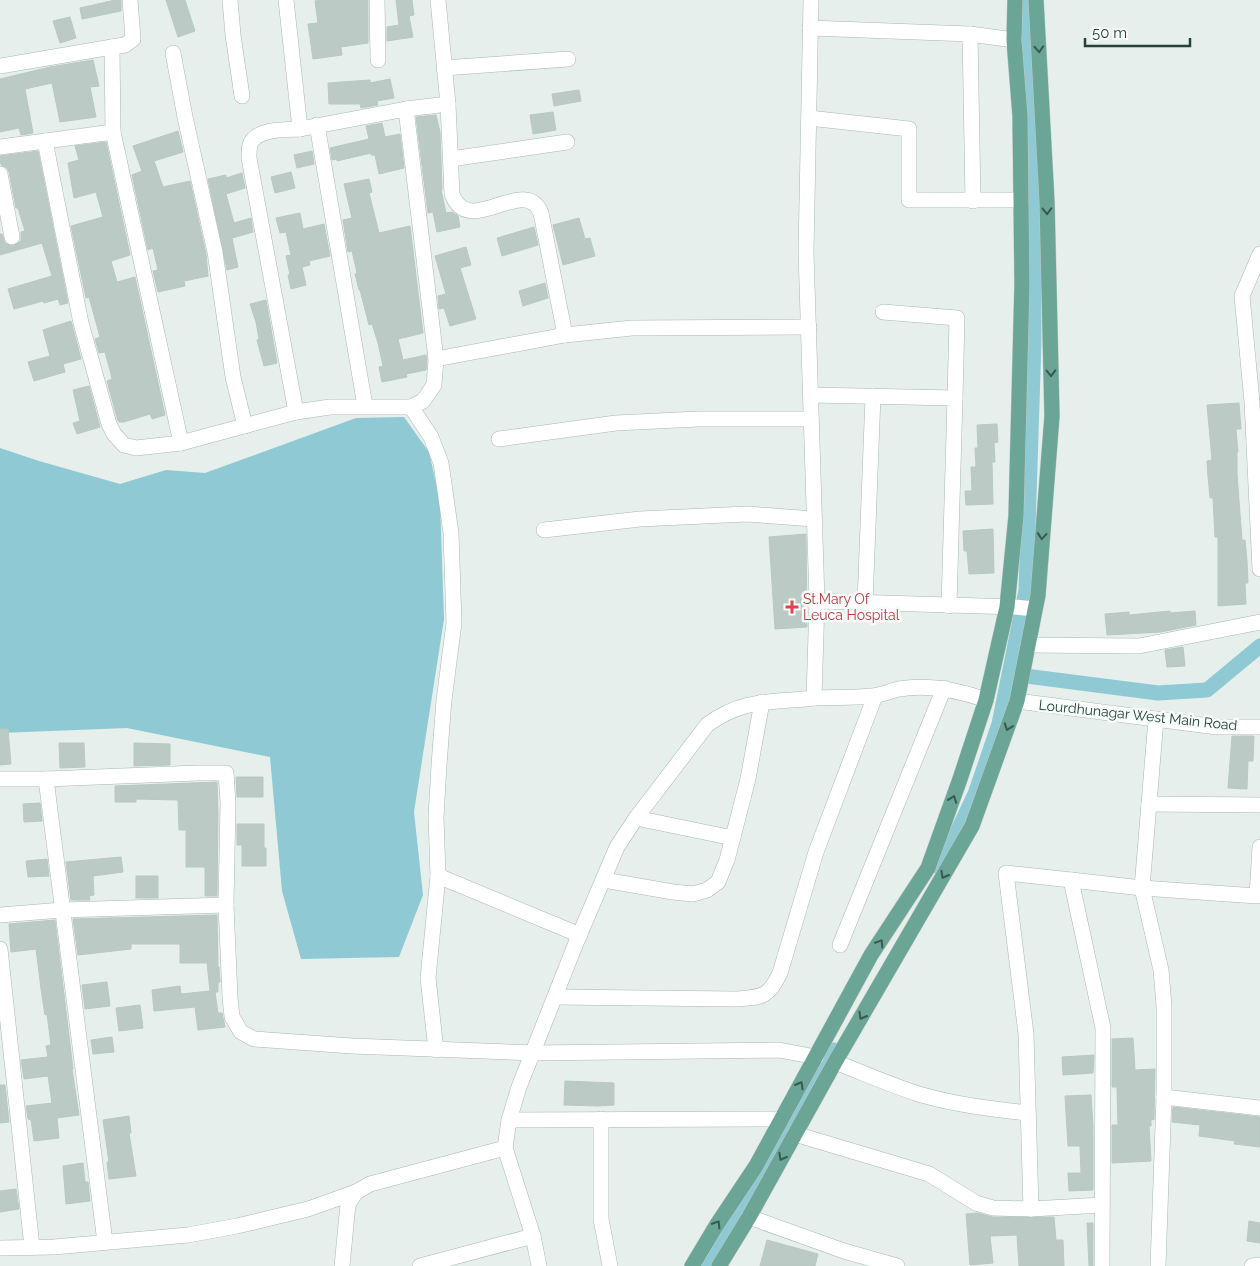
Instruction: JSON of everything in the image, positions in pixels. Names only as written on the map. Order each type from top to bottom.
[{"type":"main road","points":[[719,1266],[749,1218],[835,1062],[972,826],[1017,701],[1028,645],[1021,608],[1016,516],[1022,284],[1020,116],[1014,40],[1015,0]]},
{"type":"main road","points":[[692,1266],[756,1166],[780,1119],[872,955],[928,868],[986,700],[1021,608],[1038,595],[1052,416],[1047,202],[1036,0]]},
{"type":"street","points":[[0,66],[125,45],[132,39],[130,0]]},
{"type":"street","points":[[230,0],[242,96]]},
{"type":"street","points":[[286,0],[300,129]]},
{"type":"street","points":[[377,0],[378,60]]},
{"type":"street","points":[[438,0],[452,159],[452,194],[455,202],[466,211],[521,200],[531,200],[538,204],[542,213],[565,335]]},
{"type":"street","points":[[811,0],[806,252],[817,602],[814,698]]},
{"type":"street","points":[[810,28],[970,34],[1014,40]]},
{"type":"street","points":[[970,34],[973,201]]},
{"type":"street","points":[[112,47],[113,132],[181,443]]},
{"type":"street","points":[[173,53],[215,252],[234,376],[245,426]]},
{"type":"street","points":[[444,68],[568,59]]},
{"type":"street","points":[[296,412],[249,158],[250,145],[256,136],[268,132],[300,129],[406,109],[448,104]]},
{"type":"street","points":[[45,141],[81,323],[109,424],[114,434],[124,445],[136,448],[181,443],[296,412],[330,407],[411,407],[423,401],[434,385],[436,359],[406,109]]},
{"type":"street","points":[[809,118],[909,129],[909,200],[1021,200]]},
{"type":"street","points":[[317,125],[365,406]]},
{"type":"street","points":[[0,147],[113,132]]},
{"type":"street","points":[[452,159],[567,142]]},
{"type":"street","points":[[0,174],[12,237]]},
{"type":"street","points":[[1260,254],[1242,296],[1252,402],[1260,569]]},
{"type":"street","points":[[884,312],[957,318],[949,606]]},
{"type":"street","points":[[436,359],[565,335],[632,328],[809,327]]},
{"type":"street","points":[[811,395],[955,398]]},
{"type":"street","points":[[865,603],[873,396]]},
{"type":"street","points":[[411,407],[431,437],[441,463],[452,533],[454,624],[444,700],[436,817],[438,876],[428,978],[436,1050]]},
{"type":"street","points":[[499,439],[616,423],[698,419],[811,419]]},
{"type":"street","points":[[544,530],[640,518],[747,514],[814,520]]},
{"type":"street","points":[[817,602],[1021,608]]},
{"type":"street","points":[[1028,645],[1139,646],[1260,622]]},
{"type":"street","points":[[840,945],[944,688]]},
{"type":"street","points":[[538,1266],[533,1236],[505,1148],[509,1120],[555,997],[617,847],[636,818],[707,725],[722,714],[736,708],[762,702],[875,696],[899,689],[944,688],[986,700]]},
{"type":"street","points":[[555,997],[736,999],[766,994],[774,986],[780,973],[816,852],[875,696]]},
{"type":"street","name":"Lourdhunagar West Main Road","points":[[1017,701],[1217,726],[1260,727]]},
{"type":"street","points":[[604,880],[693,894],[707,890],[718,882],[727,860],[748,779],[762,702]]},
{"type":"street","points":[[1156,719],[1142,888],[1162,979],[1164,1006],[1164,1097],[1158,1266]]},
{"type":"street","points":[[0,779],[226,773],[228,803],[226,905],[232,1017],[241,1032],[254,1039],[352,1046],[533,1053],[779,1050],[816,1057]]},
{"type":"street","points":[[46,779],[105,1242]]},
{"type":"street","points":[[1149,804],[1260,805]]},
{"type":"street","points":[[636,818],[732,838]]},
{"type":"street","points":[[1031,1209],[1026,1034],[1006,873],[1142,888],[1257,896],[1260,847]]},
{"type":"street","points":[[438,876],[580,935]]},
{"type":"street","points":[[1072,880],[1103,1028],[1102,1266]]},
{"type":"street","points":[[0,915],[62,910],[226,905]]},
{"type":"street","points":[[0,949],[32,1247]]},
{"type":"street","points":[[835,1062],[938,1099],[974,1107],[1028,1113]]},
{"type":"street","points":[[1164,1097],[1260,1108]]},
{"type":"street","points":[[601,1119],[601,1219],[610,1266]]},
{"type":"street","points":[[509,1120],[780,1119]]},
{"type":"street","points":[[795,1134],[929,1174],[976,1203],[993,1208],[1031,1209],[1102,1204]]},
{"type":"street","points":[[0,1248],[188,1235],[229,1228],[308,1208],[356,1192],[370,1184],[505,1148]]},
{"type":"street","points":[[342,1266],[348,1204],[356,1192]]},
{"type":"street","points":[[749,1218],[844,1251],[897,1266]]},
{"type":"street","points":[[420,1266],[533,1236]]},
{"type":"street","points":[[1252,1266],[1260,1265]]},
{"type":"water","points":[[404,417],[429,452],[440,501],[444,619],[414,812],[423,895],[399,957],[301,959],[282,891],[270,757],[127,728],[0,733],[0,448],[120,484],[166,470],[205,473],[356,418]]},
{"type":"building","points":[[121,0],[121,11],[82,19],[80,8]]},
{"type":"building","points":[[166,0],[185,0],[195,31],[178,37]]},
{"type":"building","points":[[368,0],[368,43],[341,47],[342,55],[313,59],[308,24],[318,23],[315,1]]},
{"type":"building","points":[[396,0],[412,0],[414,15],[409,16],[413,37],[387,41],[387,27],[399,25]]},
{"type":"building","points":[[70,17],[76,38],[60,43],[53,21]]},
{"type":"building","points":[[93,60],[99,86],[90,87],[96,117],[60,122],[52,83],[25,89],[33,133],[21,135],[19,128],[0,132],[0,79],[50,67]]},
{"type":"building","points":[[390,79],[394,98],[377,101],[378,105],[361,108],[360,104],[329,104],[328,83],[370,80],[370,83]]},
{"type":"building","points":[[579,90],[581,101],[554,106],[552,94]]},
{"type":"building","points":[[553,112],[556,130],[533,134],[530,115]]},
{"type":"building","points":[[436,115],[440,132],[441,190],[446,213],[452,212],[458,216],[460,227],[437,232],[433,212],[428,213],[416,117]]},
{"type":"building","points":[[382,123],[385,137],[400,134],[404,168],[379,174],[375,155],[371,155],[371,153],[337,161],[337,159],[332,160],[330,148],[369,139],[366,126]]},
{"type":"building","points":[[178,131],[183,152],[154,161],[163,187],[190,181],[206,254],[208,276],[184,281],[185,286],[158,292],[153,271],[158,270],[153,248],[148,250],[132,175],[142,171],[133,146]]},
{"type":"building","points":[[106,142],[130,255],[111,261],[117,282],[135,277],[165,415],[152,419],[150,414],[124,422],[118,421],[107,381],[112,379],[111,374],[105,352],[99,353],[95,339],[100,337],[89,297],[86,298],[71,226],[103,217],[96,192],[74,198],[68,163],[79,160],[75,146]]},
{"type":"building","points":[[38,151],[68,303],[60,305],[58,299],[14,309],[8,289],[52,276],[42,243],[0,255],[0,234],[2,234],[5,243],[13,246],[21,241],[21,232],[25,231],[18,208],[16,208],[9,172],[7,168],[1,165],[0,156]]},
{"type":"building","points":[[312,151],[314,164],[297,168],[294,155]]},
{"type":"building","points":[[291,172],[295,188],[275,193],[271,177]]},
{"type":"building","points":[[242,173],[245,188],[226,194],[234,223],[251,218],[253,232],[232,238],[238,267],[227,270],[208,179],[226,175],[226,178]]},
{"type":"building","points":[[369,179],[372,192],[369,193],[379,233],[410,226],[423,333],[398,339],[403,360],[426,355],[427,359],[426,370],[406,374],[407,377],[382,382],[379,367],[383,366],[378,343],[372,324],[369,325],[359,290],[352,251],[348,252],[343,220],[352,218],[344,184]]},
{"type":"building","points":[[300,213],[303,229],[324,224],[330,256],[309,261],[310,265],[302,267],[306,285],[291,289],[286,256],[291,255],[286,232],[280,233],[276,218]]},
{"type":"building","points":[[579,218],[585,239],[590,238],[595,256],[563,265],[553,225]]},
{"type":"building","points":[[534,227],[538,245],[502,256],[497,238]]},
{"type":"building","points":[[466,247],[471,265],[460,268],[476,319],[450,326],[444,308],[439,309],[438,296],[446,294],[435,256]]},
{"type":"building","points":[[545,283],[548,298],[523,306],[519,291]]},
{"type":"building","points":[[266,300],[277,363],[264,366],[257,340],[259,339],[256,322],[250,304]]},
{"type":"building","points":[[71,321],[81,359],[63,364],[65,372],[34,381],[28,362],[50,356],[43,330]]},
{"type":"building","points":[[89,386],[100,427],[77,434],[73,423],[80,421],[73,390]]},
{"type":"building","points":[[1239,403],[1241,429],[1236,429],[1237,474],[1242,540],[1245,540],[1247,561],[1248,583],[1245,583],[1246,604],[1218,606],[1218,537],[1215,537],[1213,498],[1210,498],[1208,476],[1207,461],[1212,460],[1207,405]]},
{"type":"building","points":[[997,424],[998,442],[994,443],[995,462],[992,462],[993,504],[966,505],[965,491],[972,491],[971,467],[976,467],[975,448],[978,448],[977,425]]},
{"type":"building","points":[[993,529],[994,573],[969,574],[967,551],[964,551],[963,531]]},
{"type":"building","points":[[806,534],[807,627],[775,629],[769,537]]},
{"type":"building","points":[[1170,611],[1170,613],[1195,611],[1196,625],[1161,632],[1107,635],[1105,614],[1129,612],[1129,615]]},
{"type":"building","points":[[1183,647],[1185,666],[1167,667],[1165,650]]},
{"type":"building","points":[[0,729],[8,729],[11,764],[0,765]]},
{"type":"building","points":[[1232,736],[1254,736],[1253,761],[1248,761],[1247,789],[1228,788]]},
{"type":"building","points":[[59,743],[84,743],[85,767],[60,768]]},
{"type":"building","points":[[134,743],[170,744],[170,765],[134,766]]},
{"type":"building","points":[[236,777],[263,777],[263,797],[237,797]]},
{"type":"building","points":[[217,782],[217,896],[205,896],[205,867],[186,867],[186,830],[179,830],[178,800],[136,799],[136,802],[115,802],[115,786]]},
{"type":"building","points":[[40,803],[42,821],[24,822],[23,804]]},
{"type":"building","points":[[237,824],[264,824],[266,866],[242,866],[242,845],[237,845]]},
{"type":"building","points":[[121,857],[123,872],[93,876],[94,895],[89,896],[90,900],[71,900],[66,862]]},
{"type":"building","points":[[47,859],[49,876],[28,877],[26,861]]},
{"type":"building","points":[[136,876],[158,876],[158,898],[136,898]]},
{"type":"building","points":[[217,915],[220,982],[218,983],[218,992],[215,992],[218,1013],[222,1013],[225,1027],[198,1030],[195,1007],[154,1011],[152,990],[180,986],[181,994],[210,991],[207,963],[180,963],[180,944],[131,944],[131,949],[78,955],[73,919]]},
{"type":"building","points":[[55,920],[79,1115],[57,1118],[59,1138],[34,1141],[31,1120],[28,1119],[26,1106],[52,1103],[48,1076],[24,1079],[21,1060],[48,1057],[46,1046],[51,1045],[36,949],[11,952],[9,924]]},
{"type":"building","points":[[107,982],[110,1006],[85,1009],[82,985]]},
{"type":"building","points":[[140,1005],[143,1028],[119,1031],[116,1008]]},
{"type":"building","points":[[112,1037],[114,1052],[93,1054],[91,1040]]},
{"type":"building","points":[[1133,1038],[1135,1070],[1155,1069],[1154,1120],[1151,1119],[1151,1126],[1149,1126],[1151,1161],[1112,1163],[1112,1125],[1118,1125],[1117,1087],[1112,1087],[1112,1039]]},
{"type":"building","points":[[1094,1055],[1093,1073],[1063,1075],[1062,1057]]},
{"type":"building","points":[[565,1081],[614,1083],[614,1105],[564,1105]]},
{"type":"building","points":[[0,1085],[5,1085],[9,1122],[0,1123]]},
{"type":"building","points":[[1091,1095],[1093,1190],[1069,1191],[1068,1173],[1081,1173],[1080,1146],[1068,1146],[1065,1096]]},
{"type":"building","points":[[1173,1107],[1260,1117],[1260,1147],[1234,1144],[1235,1141],[1199,1136],[1200,1125],[1172,1122]]},
{"type":"building","points":[[129,1116],[131,1133],[129,1133],[136,1176],[109,1179],[107,1162],[109,1162],[103,1120]]},
{"type":"building","points":[[83,1163],[90,1201],[66,1204],[63,1166]]},
{"type":"building","points":[[16,1189],[19,1209],[0,1212],[0,1191]]},
{"type":"building","points":[[977,1213],[993,1217],[1054,1217],[1056,1240],[1063,1240],[1064,1266],[1019,1266],[1017,1235],[990,1236],[993,1263],[970,1265],[966,1214]]},
{"type":"building","points":[[1249,1221],[1260,1223],[1260,1243],[1247,1241]]},
{"type":"building","points":[[1087,1223],[1093,1223],[1093,1266],[1089,1266]]},
{"type":"building","points":[[767,1240],[818,1254],[815,1266],[760,1266]]},
{"type":"waterway","points":[[940,868],[975,794],[999,724],[1026,590],[1034,341],[1033,167],[1023,0]]},
{"type":"waterway","points":[[1010,674],[1158,693],[1207,690],[1260,646]]},
{"type":"waterway","points":[[706,1266],[834,1050]]},
{"type":"place","name":"St.Mary Of Leuca Hospital","points":[[792,607]]}]
